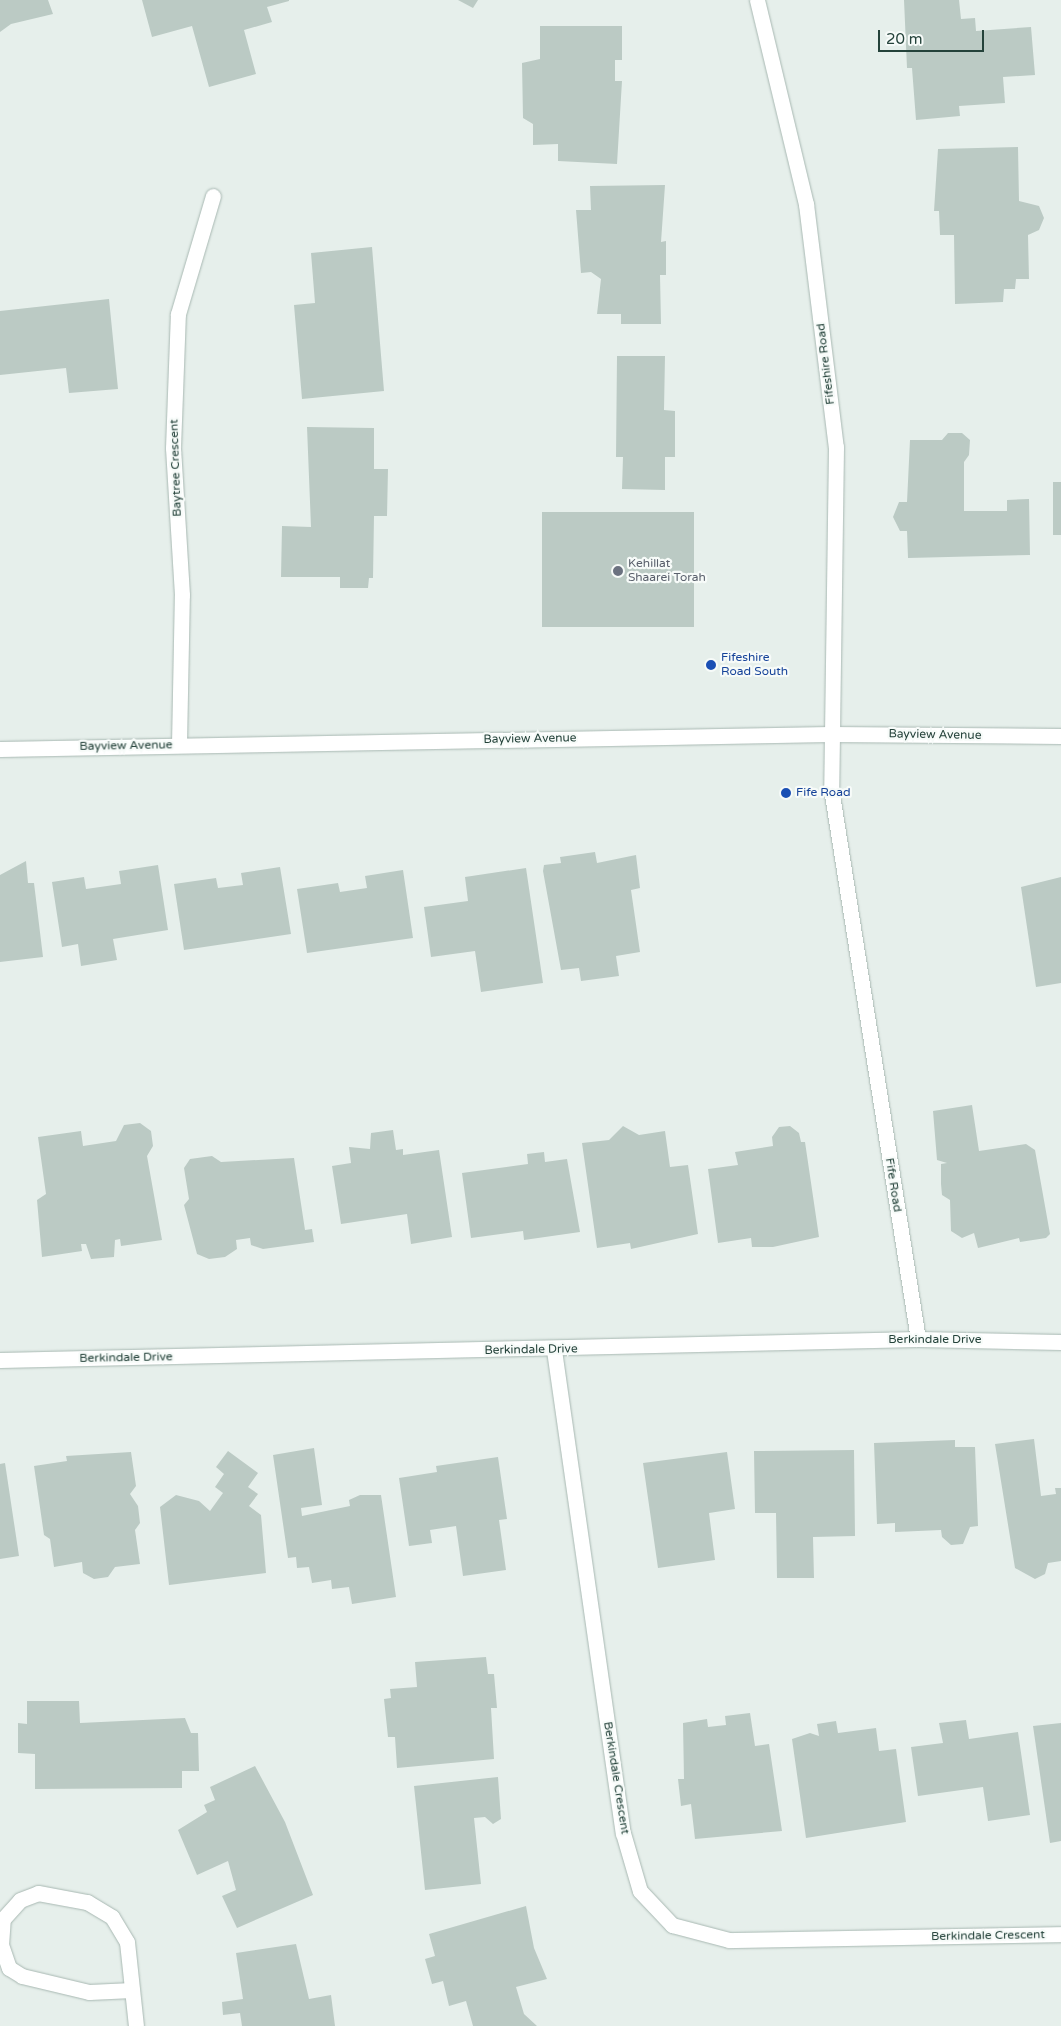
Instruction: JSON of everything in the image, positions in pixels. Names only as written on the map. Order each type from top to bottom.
[{"type":"street","name":"Fifeshire Road","points":[[757,0],[806,204],[836,447],[830,734]]},
{"type":"street","name":"Baytree Crescent","points":[[179,745],[182,595],[173,448],[178,314],[213,196]]},
{"type":"street","name":"Bayview Avenue","points":[[0,749],[830,734],[1061,736]]},
{"type":"street","name":"Fife Road","points":[[830,734],[831,788],[918,1339]]},
{"type":"street","name":"Berkindale Drive","points":[[0,1360],[554,1350],[918,1339],[1061,1342]]},
{"type":"street","name":"Berkindale Crescent","points":[[554,1350],[623,1833],[640,1891],[672,1925],[729,1940],[1061,1934]]},
{"type":"street","points":[[132,1990],[89,1992],[22,1976],[8,1968],[1,1945],[4,1919],[20,1900],[38,1893],[86,1902],[112,1917],[127,1942],[136,2026]]},
{"type":"building","points":[[0,0],[48,0],[53,14],[11,24],[0,32]]},
{"type":"building","points":[[142,0],[289,1],[267,7],[272,22],[244,30],[256,74],[209,87],[192,26],[152,37]]},
{"type":"building","points":[[458,0],[478,0],[473,8]]},
{"type":"building","points":[[904,0],[959,0],[961,19],[975,18],[976,31],[1031,27],[1035,75],[1003,77],[1005,103],[959,106],[960,116],[916,120],[912,68],[907,68]]},
{"type":"building","points":[[540,26],[622,26],[622,60],[615,60],[615,81],[622,81],[617,164],[558,161],[558,144],[533,145],[533,124],[523,118],[522,63],[540,59]]},
{"type":"building","points":[[1018,147],[1019,201],[1039,206],[1044,218],[1039,230],[1028,235],[1029,279],[1016,279],[1015,289],[1004,289],[1003,302],[955,304],[954,235],[940,235],[939,211],[934,211],[938,149]]},
{"type":"building","points":[[665,185],[661,242],[666,241],[666,275],[660,275],[661,324],[621,324],[621,314],[597,314],[601,279],[591,272],[581,273],[576,210],[591,210],[590,186]]},
{"type":"building","points":[[372,247],[384,391],[302,399],[294,305],[315,303],[311,253]]},
{"type":"building","points":[[109,299],[118,389],[69,393],[66,368],[0,375],[0,311]]},
{"type":"building","points":[[617,356],[665,356],[664,410],[675,411],[675,457],[665,457],[665,490],[622,489],[623,457],[616,457]]},
{"type":"building","points":[[307,427],[374,428],[374,469],[388,469],[387,516],[374,516],[373,578],[369,578],[368,588],[340,588],[340,577],[281,577],[282,526],[311,527]]},
{"type":"building","points":[[948,433],[962,433],[970,440],[969,455],[964,462],[964,511],[1007,511],[1007,500],[1029,499],[1030,555],[908,558],[907,531],[900,531],[893,517],[899,502],[907,502],[910,440],[942,440]]},
{"type":"building","points":[[1053,482],[1061,482],[1061,535],[1053,535]]},
{"type":"building","name":"Kehillat Shaarei Torah","points":[[542,512],[694,512],[694,627],[542,627]]},
{"type":"building","points":[[595,852],[597,863],[636,855],[640,888],[631,890],[640,952],[616,956],[619,976],[581,981],[579,968],[561,970],[543,871],[544,865],[561,863],[560,857]]},
{"type":"building","points":[[26,861],[28,883],[34,883],[43,957],[0,962],[0,875]]},
{"type":"building","points":[[158,865],[168,930],[113,939],[117,960],[81,966],[78,944],[62,947],[52,882],[84,877],[86,889],[121,884],[119,871]]},
{"type":"building","points":[[280,867],[291,934],[184,950],[174,884],[216,878],[218,888],[243,885],[241,873]]},
{"type":"building","points":[[526,868],[543,983],[481,992],[475,951],[431,957],[424,907],[468,901],[465,877]]},
{"type":"building","points":[[403,870],[413,938],[307,953],[297,889],[338,883],[340,892],[367,888],[365,876]]},
{"type":"building","points":[[1061,877],[1061,983],[1036,987],[1021,887]]},
{"type":"building","points":[[972,1105],[979,1151],[1026,1144],[1035,1150],[1050,1234],[1046,1238],[1020,1242],[1019,1238],[978,1248],[974,1233],[962,1238],[951,1231],[950,1200],[942,1195],[941,1184],[941,1164],[947,1163],[937,1160],[933,1111]]},
{"type":"building","points":[[140,1123],[151,1131],[153,1146],[147,1156],[162,1240],[121,1246],[120,1239],[115,1240],[114,1257],[91,1259],[86,1244],[81,1244],[82,1251],[42,1257],[37,1200],[46,1194],[38,1137],[81,1131],[83,1146],[116,1141],[124,1125]]},
{"type":"building","points":[[623,1126],[639,1135],[665,1131],[670,1167],[688,1165],[698,1234],[631,1249],[630,1243],[597,1248],[582,1143],[609,1140]]},
{"type":"building","points":[[790,1126],[799,1133],[801,1142],[805,1142],[819,1237],[773,1247],[752,1247],[751,1238],[718,1243],[708,1169],[738,1165],[735,1152],[773,1146],[772,1137],[779,1127]]},
{"type":"building","points":[[393,1130],[396,1150],[403,1149],[403,1155],[439,1150],[452,1237],[411,1244],[407,1214],[341,1224],[332,1166],[351,1163],[349,1147],[370,1149],[371,1133]]},
{"type":"building","points":[[544,1152],[545,1162],[567,1159],[580,1232],[524,1240],[523,1231],[471,1238],[462,1173],[528,1164],[527,1154]]},
{"type":"building","points":[[212,1156],[221,1162],[294,1158],[305,1230],[312,1229],[314,1242],[263,1249],[251,1245],[250,1238],[236,1240],[237,1249],[225,1257],[209,1259],[197,1254],[184,1205],[189,1199],[184,1168],[190,1159]]},
{"type":"building","points":[[1034,1439],[1041,1496],[1056,1494],[1055,1488],[1061,1488],[1061,1561],[1048,1563],[1045,1574],[1035,1579],[1015,1568],[995,1444]]},
{"type":"building","points":[[955,1440],[955,1447],[975,1447],[978,1526],[970,1527],[963,1544],[951,1545],[942,1537],[941,1530],[895,1532],[895,1523],[877,1524],[874,1443]]},
{"type":"building","points":[[314,1448],[322,1505],[301,1508],[302,1516],[350,1506],[349,1500],[360,1495],[381,1495],[396,1597],[352,1604],[349,1587],[332,1589],[331,1580],[312,1583],[309,1567],[297,1568],[296,1557],[288,1558],[273,1455]]},
{"type":"building","points":[[854,1450],[855,1536],[813,1537],[814,1578],[777,1578],[776,1513],[755,1513],[754,1451]]},
{"type":"building","points":[[228,1451],[258,1473],[248,1487],[258,1494],[249,1506],[261,1515],[266,1573],[169,1585],[160,1507],[176,1495],[199,1501],[210,1511],[223,1493],[215,1487],[224,1474],[216,1467]]},
{"type":"building","points":[[131,1452],[136,1486],[130,1494],[138,1506],[140,1523],[135,1530],[140,1564],[115,1567],[108,1577],[94,1579],[83,1573],[82,1562],[54,1567],[50,1539],[44,1535],[34,1466],[67,1461],[66,1456]]},
{"type":"building","points":[[727,1452],[735,1509],[709,1513],[715,1560],[658,1568],[643,1463]]},
{"type":"building","points":[[498,1457],[507,1519],[499,1520],[506,1570],[463,1576],[456,1526],[430,1530],[432,1543],[409,1546],[399,1478],[437,1472],[436,1466]]},
{"type":"building","points":[[5,1463],[19,1556],[0,1559],[0,1464]]},
{"type":"building","points":[[486,1657],[488,1674],[494,1674],[497,1708],[491,1708],[494,1759],[397,1768],[395,1737],[388,1737],[384,1699],[391,1698],[390,1689],[417,1687],[415,1662]]},
{"type":"building","points":[[27,1701],[79,1701],[80,1723],[185,1718],[191,1733],[198,1733],[199,1771],[182,1771],[182,1788],[35,1789],[35,1754],[18,1753],[18,1723],[27,1724]]},
{"type":"building","points":[[750,1713],[755,1746],[769,1744],[782,1831],[695,1839],[691,1804],[681,1806],[678,1779],[684,1779],[683,1723],[707,1719],[708,1727],[726,1725],[725,1716]]},
{"type":"building","points":[[966,1720],[969,1739],[1018,1732],[1030,1815],[988,1821],[983,1787],[918,1796],[911,1747],[943,1743],[939,1723]]},
{"type":"building","points":[[836,1721],[838,1733],[876,1728],[879,1751],[896,1749],[906,1822],[806,1838],[792,1739],[810,1733],[819,1736],[817,1724]]},
{"type":"building","points":[[1061,1723],[1061,1841],[1050,1843],[1033,1726]]},
{"type":"building","points":[[255,1766],[285,1822],[313,1895],[237,1928],[222,1896],[236,1890],[228,1861],[197,1875],[178,1830],[207,1812],[204,1805],[215,1800],[210,1787]]},
{"type":"building","points":[[498,1777],[501,1819],[493,1824],[485,1817],[474,1818],[481,1884],[425,1890],[414,1786]]},
{"type":"building","points":[[526,1906],[534,1948],[547,1979],[516,1987],[524,2014],[537,2026],[473,2026],[466,2001],[449,2006],[443,1981],[432,1984],[425,1959],[435,1956],[429,1934]]},
{"type":"building","points":[[296,1944],[309,1999],[331,1995],[335,2026],[242,2026],[240,2013],[223,2015],[222,2002],[243,1999],[236,1953]]},
{"type":"place","name":"Kehillat Shaarei Torah","points":[[618,571]]},
{"type":"place","name":"Fifeshire Road South","points":[[711,665]]},
{"type":"place","name":"Fife Road","points":[[786,793]]}]
